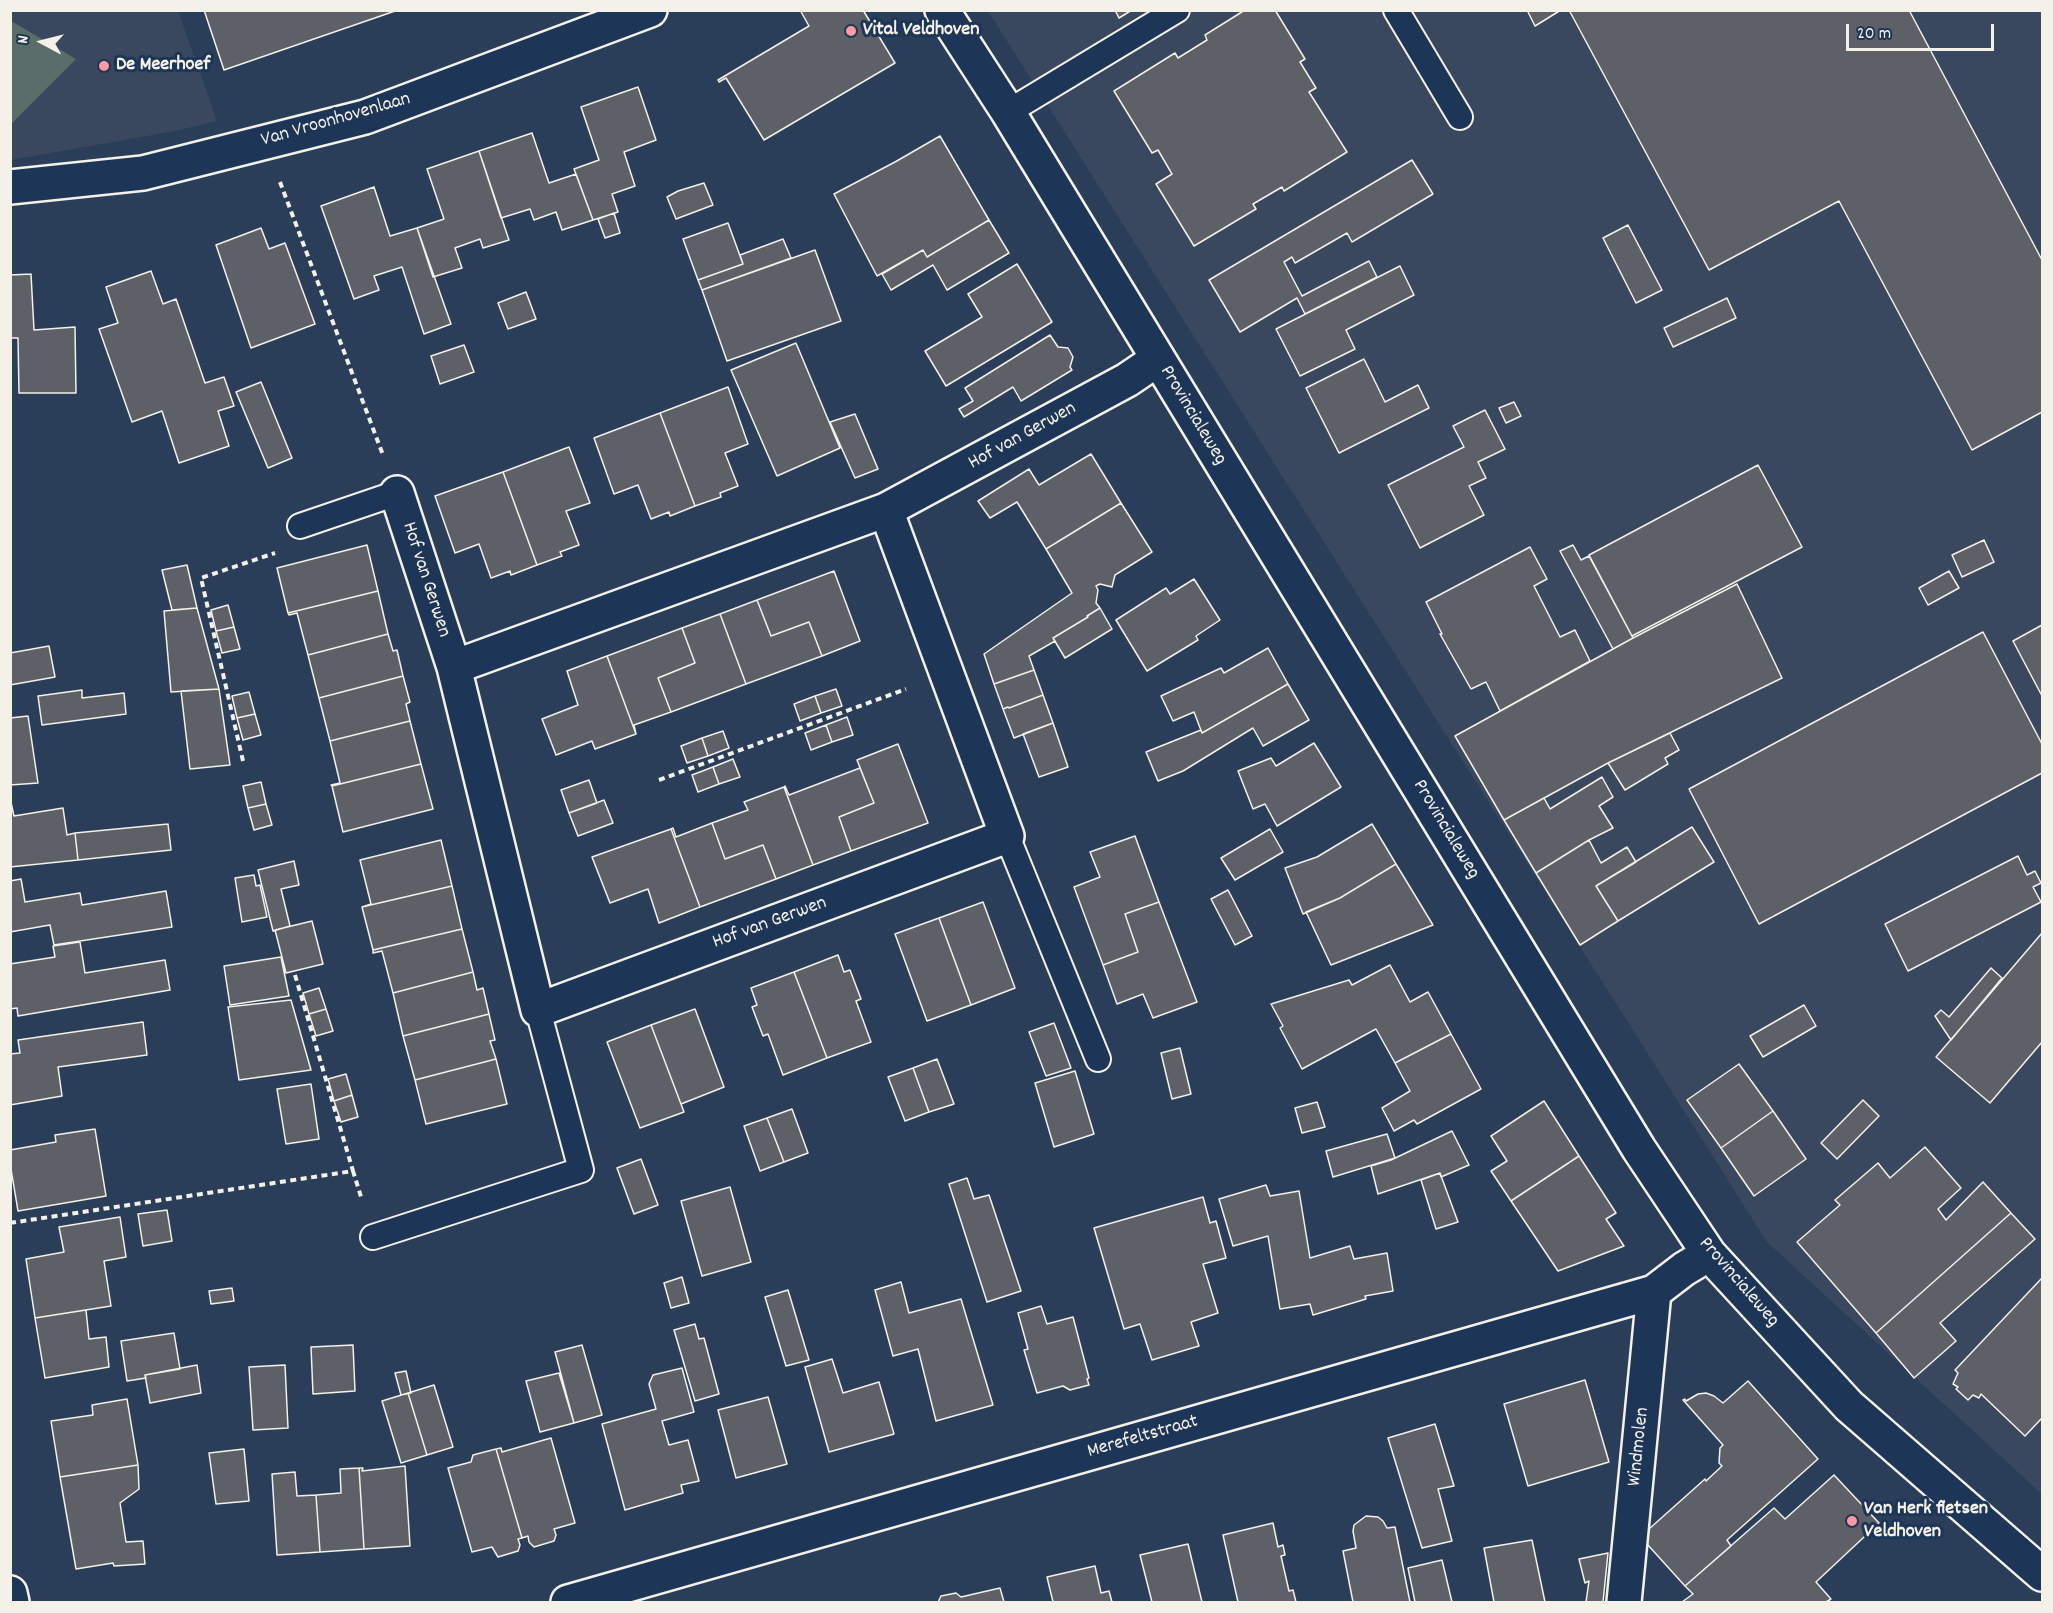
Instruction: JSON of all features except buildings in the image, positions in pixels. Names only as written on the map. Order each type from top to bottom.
[{"type":"street","name":"Van Vroonhovenlaan","points":[[10,187],[143,173],[365,117],[650,10]]},
{"type":"street","name":"Provincialeweg","points":[[942,10],[1008,112],[1633,1138],[1709,1254],[1849,1406],[2043,1575]]},
{"type":"street","name":"Hof van Gerwen","points":[[454,667],[886,510],[1127,380],[1158,359]]},
{"type":"street","name":"Hof van Gerwen","points":[[396,493],[454,667],[538,1010],[1007,836]]},
{"type":"street","points":[[886,510],[1007,836]]},
{"type":"street","name":"Merefeltstraat","points":[[568,1602],[1654,1292],[1684,1269],[1709,1254]]},
{"type":"street","name":"Windmolen","points":[[1624,1602],[1654,1292]]},
{"type":"street","points":[[10,1593],[12,1602]]},
{"type":"lane","points":[[1008,112],[1177,10]]},
{"type":"lane","points":[[1396,10],[1460,117]]},
{"type":"lane","points":[[300,526],[396,493]]},
{"type":"lane","points":[[1007,836],[1098,1059]]},
{"type":"lane","points":[[373,1237],[580,1170],[538,1010]]},
{"type":"path","points":[[265,142],[396,493]]},
{"type":"path","points":[[243,761],[201,578],[299,544],[300,526]]},
{"type":"path","points":[[659,780],[947,674]]},
{"type":"path","points":[[295,975],[373,1237]]},
{"type":"path","points":[[10,1223],[353,1171]]},
{"type":"shaded area","name":"De Meerhoef","points":[[10,11],[178,11],[217,121],[175,131],[11,160]]},
{"type":"shaded area","points":[[988,11],[2042,11],[2042,1494],[1767,1242]]},
{"type":"green space","points":[[11,21],[76,59],[11,124]]},
{"type":"place","name":"Vital Veldhoven","points":[[851,31]]},
{"type":"place","name":"De Meerhoef","points":[[104,66]]},
{"type":"place","name":"Van Herk fietsen Veldhoven","points":[[1852,1521]]}]
